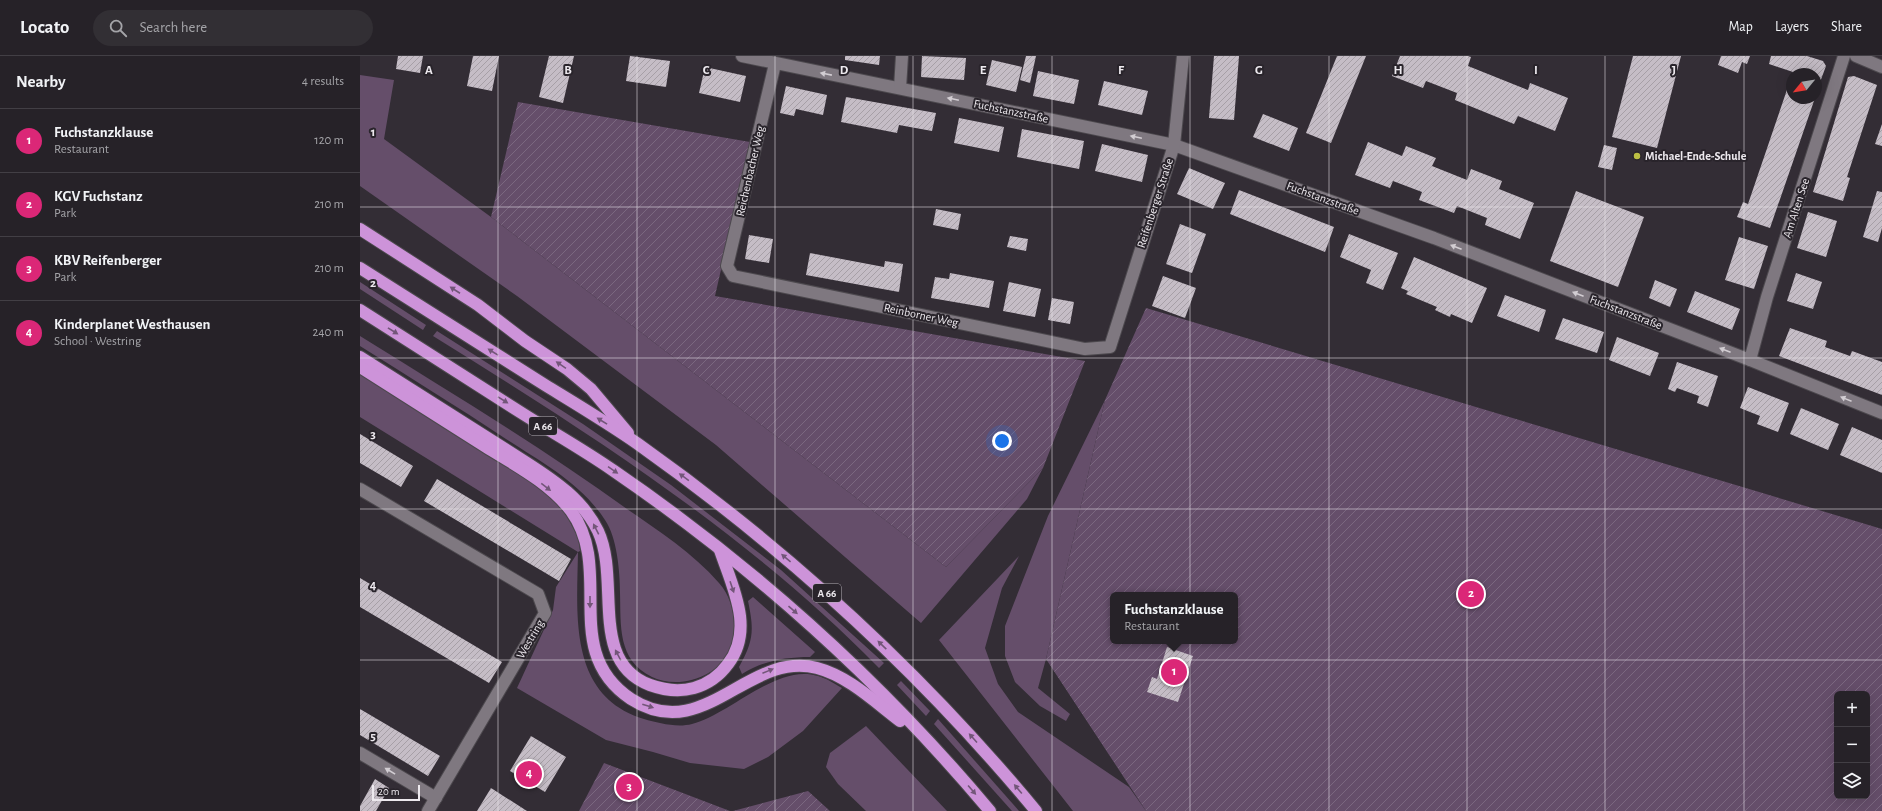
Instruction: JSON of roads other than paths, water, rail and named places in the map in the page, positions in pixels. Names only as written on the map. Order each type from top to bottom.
[{"type":"highway","points":[[360,229],[478,305],[525,341],[567,369],[591,389],[635,442]]},
{"type":"highway","name":"A 66","points":[[360,268],[635,442],[747,526],[801,570],[853,617],[952,715],[1036,811]]},
{"type":"highway","name":"A 66","points":[[360,310],[614,470],[720,550],[827,640],[878,689],[927,740],[990,811]]},
{"type":"highway","points":[[360,357],[527,462],[549,477],[578,502],[598,531],[607,561],[609,629],[613,645],[620,661],[631,673],[645,683],[660,689],[672,690],[694,688],[714,678],[723,671],[733,658],[739,642],[742,625],[740,608],[720,550]]},
{"type":"highway","points":[[360,367],[523,470],[560,498],[571,511],[579,523],[588,551],[593,648],[600,665],[609,679],[632,700],[646,706],[664,710],[692,710],[713,702],[759,675],[775,668],[800,665],[815,667],[831,672],[844,680],[927,740]]},
{"type":"street","name":"Fuchstanzstraße","points":[[742,56],[1174,145],[1434,238],[1750,360],[1882,413]]},
{"type":"street","points":[[900,88],[902,56]]},
{"type":"street","name":"Reifenberger Straße","points":[[1110,347],[1174,145],[1183,56]]},
{"type":"street","name":"Am Alten See","points":[[1750,360],[1767,297],[1844,56]]},
{"type":"street","points":[[1856,56],[1882,67]]},
{"type":"street","name":"Reichenbacher Weg","points":[[733,276],[727,266],[775,64]]},
{"type":"street","name":"Reinborner Weg","points":[[733,276],[1085,349],[1110,347]]},
{"type":"street","name":"Westring","points":[[360,489],[538,594],[545,613],[436,798]]},
{"type":"street","points":[[360,753],[436,798],[428,811]]},
{"type":"place","name":"Michael-Ende-Schule","points":[[1637,156]]},
{"type":"place","name":"KGV Fuchstanz","points":[[1471,594]]},
{"type":"place","name":"Fuchstanzklause","points":[[1174,672]]},
{"type":"place","name":"Kinderplanet Westhausen","points":[[529,774]]},
{"type":"place","name":"KBV Reifenberger","points":[[629,787]]}]
